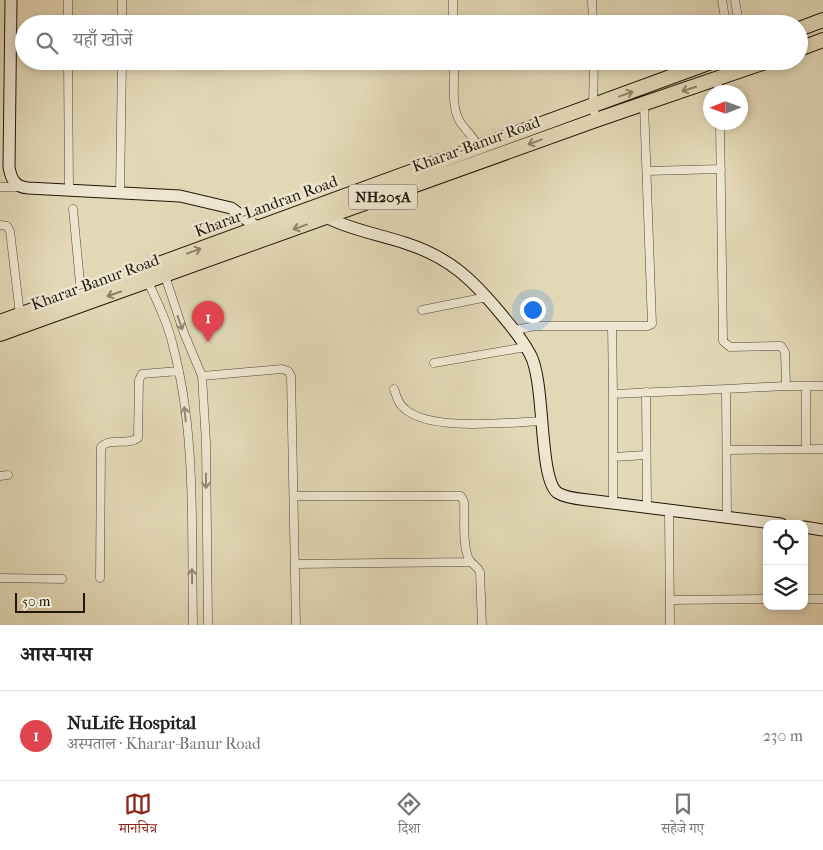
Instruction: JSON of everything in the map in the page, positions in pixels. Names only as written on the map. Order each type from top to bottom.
[{"type":"highway","points":[[808,26],[823,20]]},
{"type":"highway","points":[[808,46],[823,40]]},
{"type":"highway","name":"Kharar-Landran Road","points":[[0,322],[81,293],[178,264],[258,228],[324,211],[479,148],[595,113],[693,70]]},
{"type":"highway","name":"Kharar-Banur Road","points":[[720,85],[750,70]]},
{"type":"highway","name":"Kharar-Banur Road","points":[[0,334],[165,276],[178,264],[595,113],[644,104],[703,90]]},
{"type":"street","points":[[12,0],[9,167],[14,181],[20,187]]},
{"type":"street","points":[[68,0],[68,15]]},
{"type":"street","points":[[122,0],[122,15]]},
{"type":"street","points":[[453,0],[453,15]]},
{"type":"street","points":[[592,0],[593,15]]},
{"type":"street","points":[[722,0],[724,15]]},
{"type":"street","points":[[735,0],[738,15]]},
{"type":"street","points":[[68,70],[69,189]]},
{"type":"street","points":[[120,192],[122,70]]},
{"type":"street","points":[[454,70],[455,109],[459,119],[475,139],[479,148]]},
{"type":"street","points":[[594,70],[595,113]]},
{"type":"street","points":[[515,330],[535,326],[648,326],[652,324],[644,104]]},
{"type":"street","points":[[720,130],[723,341],[730,347],[781,346],[785,352],[786,386]]},
{"type":"street","points":[[647,170],[721,168]]},
{"type":"street","points":[[0,187],[180,196],[231,208],[258,228]]},
{"type":"street","points":[[73,209],[81,293]]},
{"type":"street","points":[[324,211],[363,232],[404,242],[442,258],[469,278],[487,296],[515,330],[532,356],[543,421],[548,473],[555,490],[563,496],[763,522]]},
{"type":"street","points":[[0,225],[7,226],[10,231],[20,315]]},
{"type":"street","points":[[165,276],[184,333],[202,376],[206,443],[208,625]]},
{"type":"street","points":[[148,282],[166,322],[179,372],[188,443],[193,625]]},
{"type":"street","points":[[422,310],[487,296]]},
{"type":"street","points":[[612,326],[613,502]]},
{"type":"street","points":[[434,362],[526,347]]},
{"type":"street","points":[[202,376],[282,369],[288,371],[292,383],[296,625]]},
{"type":"street","points":[[100,578],[101,447],[105,443],[134,441],[138,438],[139,380],[142,374],[179,372]]},
{"type":"street","points":[[806,386],[806,449]]},
{"type":"street","points":[[613,394],[823,386]]},
{"type":"street","points":[[394,389],[400,405],[406,410],[432,422],[543,421]]},
{"type":"street","points":[[726,389],[727,517]]},
{"type":"street","points":[[646,392],[646,507]]},
{"type":"street","points":[[727,450],[823,449]]},
{"type":"street","points":[[614,457],[646,455]]},
{"type":"street","points":[[294,496],[461,496],[464,502],[466,551],[470,562]]},
{"type":"street","points":[[669,510],[670,625]]},
{"type":"street","points":[[808,528],[823,530]]},
{"type":"street","points":[[295,564],[470,562],[478,566],[480,572],[482,625]]},
{"type":"street","points":[[0,578],[62,579]]},
{"type":"street","points":[[670,600],[763,599]]},
{"type":"street","points":[[808,599],[823,599]]},
{"type":"place","name":"NuLife Hospital","points":[[208,342]]}]
